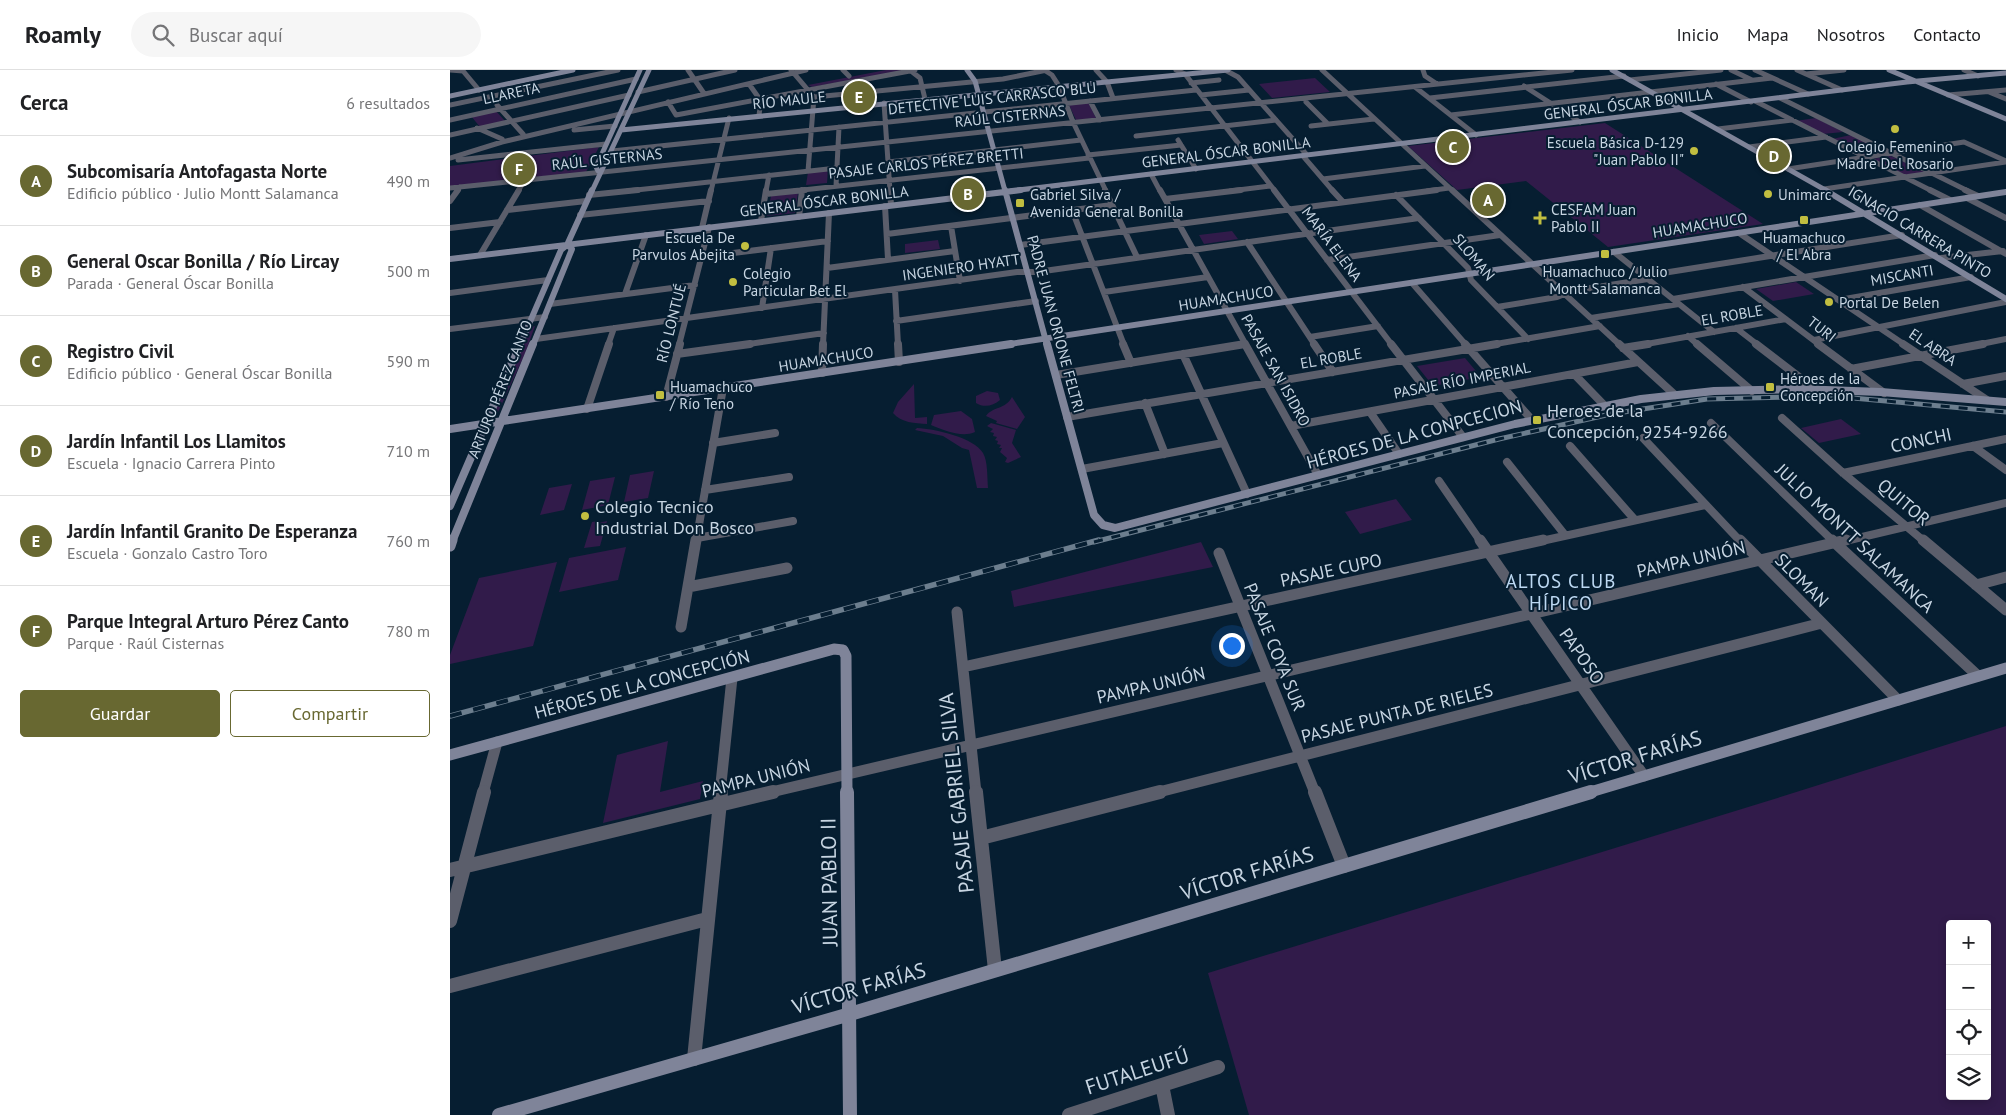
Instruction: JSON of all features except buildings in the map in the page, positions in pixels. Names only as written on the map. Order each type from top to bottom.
[{"type":"street","points":[[450,70],[467,72],[479,90]]},
{"type":"street","points":[[548,70],[552,74]]},
{"type":"street","points":[[450,96],[573,70]]},
{"type":"street","points":[[450,105],[618,70]]},
{"type":"street","name":"ARTURO PÉREZ CANTO","points":[[599,172],[596,167],[640,70]]},
{"type":"street","name":"ARTURO PÉREZ CANTO","points":[[450,506],[561,250],[567,244],[599,172],[612,151],[649,70]]},
{"type":"street","points":[[688,70],[713,108],[710,120]]},
{"type":"street","points":[[638,92],[737,70],[761,99],[759,115]]},
{"type":"street","points":[[450,158],[502,140],[793,71],[806,70]]},
{"type":"street","points":[[843,70],[849,76]]},
{"type":"street","points":[[668,102],[676,115],[913,70],[920,78],[925,99]]},
{"type":"street","name":"PADRE JUAN ORIONE FELTRI","points":[[967,70],[975,81],[979,94],[1094,515],[1104,526]]},
{"type":"street","points":[[814,97],[1009,78],[1045,70],[1052,75],[1059,86],[1064,103],[1081,140],[1138,257]]},
{"type":"street","points":[[1096,70],[1106,82],[1113,98]]},
{"type":"street","points":[[1176,70],[1185,74]]},
{"type":"street","points":[[1227,70],[1238,77],[1250,90],[1343,202]]},
{"type":"street","name":"RÍO MAULE","points":[[621,130],[1227,70]]},
{"type":"street","points":[[1322,70],[1675,395]]},
{"type":"street","points":[[1423,70],[1425,76],[1437,84]]},
{"type":"street","points":[[1501,70],[1580,122]]},
{"type":"street","name":"RAÚL CISTERNAS","points":[[450,188],[1572,70]]},
{"type":"street","name":"IGNACIO CARRERA PINTO","points":[[1612,70],[1866,213],[1971,277],[2006,301]]},
{"type":"street","points":[[1689,70],[1702,77]]},
{"type":"street","points":[[1630,80],[1720,70]]},
{"type":"street","points":[[1731,70],[1753,80]]},
{"type":"street","points":[[1755,70],[1808,94]]},
{"type":"street","points":[[1797,70],[1842,90]]},
{"type":"street","points":[[1805,74],[1844,70]]},
{"type":"street","points":[[1889,70],[2006,119]]},
{"type":"street","points":[[1964,70],[1978,76]]},
{"type":"street","points":[[793,71],[814,97],[808,171]]},
{"type":"street","points":[[450,75],[467,72]]},
{"type":"street","name":"GENERAL ÓSCAR BONILLA","points":[[451,260],[567,244],[1915,81],[2006,73]]},
{"type":"street","points":[[840,78],[857,74]]},
{"type":"street","name":"MARÍA ELENA","points":[[1185,74],[1463,437]]},
{"type":"street","points":[[1430,98],[1624,76]]},
{"type":"street","points":[[1451,115],[1772,78]]},
{"type":"street","name":"LLARETA","points":[[450,120],[636,79]]},
{"type":"street","points":[[1191,83],[1218,80]]},
{"type":"street","points":[[1710,81],[1950,200]]},
{"type":"street","points":[[853,82],[863,92],[865,105]]},
{"type":"street","points":[[803,84],[812,83]]},
{"type":"street","points":[[1415,87],[1476,135]]},
{"type":"street","name":"DETECTIVE LUIS CARRASCO BLU","points":[[612,151],[1196,90]]},
{"type":"street","points":[[1201,96],[1250,90]]},
{"type":"street","points":[[1948,95],[2006,90]]},
{"type":"street","points":[[1988,92],[2006,99]]},
{"type":"street","points":[[630,110],[704,93]]},
{"type":"street","points":[[450,137],[629,94]]},
{"type":"street","points":[[490,97],[525,135]]},
{"type":"street","points":[[1780,98],[1978,196]]},
{"type":"street","points":[[1090,101],[1100,120]]},
{"type":"street","points":[[1306,102],[1328,124]]},
{"type":"street","points":[[884,103],[889,180],[888,260]]},
{"type":"street","points":[[458,104],[478,129],[502,140]]},
{"type":"street","points":[[1126,117],[1129,123]]},
{"type":"street","points":[[1809,118],[1818,117]]},
{"type":"street","name":"RÍO LONTUÉ","points":[[666,397],[702,257],[709,200],[729,118]]},
{"type":"street","points":[[1311,126],[1374,119]]},
{"type":"street","points":[[1718,130],[1801,119]]},
{"type":"street","points":[[1136,136],[1276,120]]},
{"type":"street","points":[[525,135],[615,126]]},
{"type":"street","points":[[836,186],[839,127]]},
{"type":"street","points":[[1133,130],[1143,149]]},
{"type":"street","points":[[1172,132],[1196,169]]},
{"type":"street","points":[[1843,135],[1852,134]]},
{"type":"street","points":[[1749,147],[1834,136]]},
{"type":"street","points":[[490,156],[502,140]]},
{"type":"street","points":[[888,162],[1081,140]]},
{"type":"street","points":[[1788,169],[1964,142],[2006,162]]},
{"type":"street","points":[[450,158],[490,156],[606,144]]},
{"type":"street","name":"PASAJE CARLOS PÉREZ BRETTI","points":[[766,194],[999,168],[1180,145]]},
{"type":"street","points":[[940,156],[943,174]]},
{"type":"street","points":[[1824,189],[2006,162]]},
{"type":"street","points":[[1323,179],[1425,166]]},
{"type":"street","points":[[580,215],[713,181],[836,168]]},
{"type":"street","name":"PASAJE SAN ISIDRO","points":[[1151,174],[1318,475]]},
{"type":"street","points":[[761,221],[769,175]]},
{"type":"street","points":[[480,255],[525,180]]},
{"type":"street","points":[[1165,199],[1270,186]]},
{"type":"street","points":[[450,201],[460,187]]},
{"type":"street","points":[[1020,245],[1449,188]]},
{"type":"street","points":[[799,217],[802,190]]},
{"type":"street","name":"HUAMACHUCO","points":[[450,429],[2006,192]]},
{"type":"street","name":"SLOMAN","points":[[1396,195],[1468,268],[1471,280],[1528,338]]},
{"type":"street","points":[[507,210],[588,198],[654,197],[709,200]]},
{"type":"street","points":[[1967,198],[2006,218]]},
{"type":"street","points":[[887,234],[1112,205]]},
{"type":"street","points":[[1920,205],[2004,252]]},
{"type":"street","points":[[1072,210],[1131,362]]},
{"type":"street","points":[[822,373],[829,213]]},
{"type":"street","name":"INGENIERO HYATT","points":[[536,339],[1419,218]]},
{"type":"street","points":[[450,228],[500,222]]},
{"type":"street","points":[[951,226],[960,281]]},
{"type":"street","name":"EL ABRA","points":[[1739,233],[1987,400]]},
{"type":"street","points":[[625,294],[646,235]]},
{"type":"street","points":[[1327,260],[1500,235]]},
{"type":"street","points":[[1497,307],[1557,298],[1572,291],[1646,277],[1902,235]]},
{"type":"street","points":[[702,257],[828,241]]},
{"type":"street","points":[[1248,242],[1333,372]]},
{"type":"street","name":"ARTURO PÉREZ CANTO","points":[[450,546],[572,249],[567,244]]},
{"type":"street","points":[[762,308],[771,248]]},
{"type":"street","points":[[827,268],[955,250]]},
{"type":"street","points":[[1614,252],[1714,332]]},
{"type":"street","points":[[1592,318],[1743,287],[1805,277],[1938,257],[2004,252]]},
{"type":"street","points":[[1104,292],[1208,277]]},
{"type":"street","name":"MISCANTI","points":[[1838,300],[1971,277]]},
{"type":"street","points":[[450,293],[548,280]]},
{"type":"street","points":[[1412,283],[1532,420]]},
{"type":"street","points":[[550,304],[695,285]]},
{"type":"street","name":"TURI","points":[[1743,287],[1884,393]]},
{"type":"street","points":[[894,290],[899,362]]},
{"type":"street","points":[[896,321],[1036,301]]},
{"type":"street","points":[[1814,340],[2006,301]]},
{"type":"street","points":[[451,330],[545,317]]},
{"type":"street","name":"EL ROBLE","points":[[1624,348],[1786,319]]},
{"type":"street","points":[[1310,337],[1378,326]]},
{"type":"street","name":"EL ROBLE","points":[[1067,417],[1600,326]]},
{"type":"street","points":[[587,409],[614,328]]},
{"type":"street","points":[[1736,328],[1816,390]]},
{"type":"street","points":[[677,354],[824,333]]},
{"type":"street","points":[[1688,336],[1752,390]]},
{"type":"street","points":[[1852,368],[2006,339]]},
{"type":"street","points":[[1056,375],[1245,344]]},
{"type":"street","points":[[1183,354],[1247,494]]},
{"type":"street","name":"PASAJE RÍO IMPERIAL","points":[[1291,426],[1638,362]]},
{"type":"street","points":[[1574,374],[1604,405]]},
{"type":"street","points":[[1963,384],[2006,376]]},
{"type":"street","points":[[680,627],[723,388]]},
{"type":"street","name":"HÉROES DE LA CONPCECION","points":[[1104,526],[1113,528],[1124,527],[1532,420],[1604,405],[1675,395],[1752,390],[1816,390],[2006,402]]},
{"type":"street","points":[[1145,403],[1165,454]]},
{"type":"street","points":[[1370,412],[1399,454]]},
{"type":"street","name":"QUITOR","points":[[1782,418],[1843,473],[2006,610]]},
{"type":"street","name":"JULIO MONTT SALAMANCA","points":[[1711,423],[1835,543],[1978,676]]},
{"type":"street","points":[[713,443],[775,433]]},
{"type":"street","name":"SLOMAN","points":[[1643,438],[1705,505],[1898,700]]},
{"type":"street","name":"CONCHI","points":[[1843,473],[2006,439]]},
{"type":"street","points":[[1082,469],[1223,443]]},
{"type":"street","points":[[1570,446],[1636,520]]},
{"type":"street","points":[[1973,446],[2006,470]]},
{"type":"street","points":[[1507,462],[1565,535]]},
{"type":"street","points":[[705,490],[788,477]]},
{"type":"street","name":"PAPOSO","points":[[1439,481],[1644,776]]},
{"type":"street","name":"PAMPA UNIÓN","points":[[450,870],[848,774],[2006,503]]},
{"type":"street","name":"PASAJE CUPO","points":[[963,667],[1705,505]]},
{"type":"street","points":[[697,538],[793,521]]},
{"type":"street","name":"PASAJE COYA SUR","points":[[1219,553],[1344,866]]},
{"type":"street","points":[[688,587],[787,568]]},
{"type":"street","points":[[1976,585],[2006,577]]},
{"type":"street","name":"PASAJE GABRIEL SILVA","points":[[957,612],[995,970]]},
{"type":"street","name":"PASAJE PUNTA DE RIELES","points":[[981,838],[1822,623]]},
{"type":"street","name":"HÉROES DE LA CONCEPCIÓN","points":[[450,755],[834,649],[843,650]]},
{"type":"street","name":"JUAN PABLO II","points":[[843,650],[846,656],[848,774],[850,1115]]},
{"type":"street","name":"VÍCTOR FARÍAS","points":[[499,1115],[850,1014],[2006,668]]},
{"type":"street","points":[[694,1059],[732,678]]},
{"type":"street","points":[[450,921],[498,742]]},
{"type":"street","points":[[450,986],[707,919]]},
{"type":"street","name":"FUTALEUFÚ","points":[[1070,1115],[1218,1067]]},
{"type":"street","points":[[1162,1085],[1168,1115]]},
{"type":"shaded area","points":[[886,70],[909,70],[812,87],[808,85]]},
{"type":"shaded area","points":[[1315,78],[1330,92],[1272,98],[1259,84]]},
{"type":"shaded area","points":[[1088,102],[1096,118],[1076,120],[1069,105]]},
{"type":"shaded area","points":[[496,111],[505,121],[480,127],[471,116]]},
{"type":"shaded area","points":[[1816,118],[1843,132],[1823,134],[1795,121]]},
{"type":"shaded area","points":[[1605,123],[1763,224],[1608,247],[1526,181],[1457,190],[1408,146]]},
{"type":"shaded area","points":[[1851,135],[1886,152],[1865,155],[1832,139]]},
{"type":"shaded area","points":[[599,147],[586,172],[450,187],[450,166]]},
{"type":"shaded area","points":[[1891,156],[1926,172],[1905,175],[1872,159]]},
{"type":"shaded area","points":[[828,170],[827,183],[806,185],[808,172]]},
{"type":"shaded area","points":[[798,193],[795,213],[767,216],[771,196]]},
{"type":"shaded area","points":[[1232,231],[1238,239],[1204,244],[1199,235]]},
{"type":"shaded area","points":[[938,240],[940,249],[905,253],[905,244]]},
{"type":"shaded area","points":[[1796,282],[1814,294],[1773,301],[1756,289]]},
{"type":"shaded area","points":[[535,326],[525,354],[500,408],[498,412],[493,413],[531,327]]},
{"type":"shaded area","points":[[1465,358],[1481,377],[1433,386],[1417,366]]},
{"type":"shaded area","points":[[914,384],[915,418],[927,417],[927,424],[904,421],[893,413],[898,402]]},
{"type":"shaded area","points":[[987,391],[998,393],[1000,400],[988,406],[976,403],[976,396]]},
{"type":"shaded area","points":[[1012,397],[1025,417],[1017,429],[996,423],[997,421],[986,416],[1006,404]]},
{"type":"shaded area","points":[[961,411],[972,419],[975,432],[959,434],[931,425],[934,415]]},
{"type":"shaded area","points":[[1841,419],[1861,434],[1819,443],[1801,428]]},
{"type":"shaded area","points":[[991,423],[1016,430],[1012,443],[1021,457],[1008,463],[1005,462],[1007,458],[1000,452],[1002,448],[999,448],[1001,445],[997,444],[998,441],[995,440],[997,437],[993,436],[994,433],[990,432],[993,429],[987,426]]},
{"type":"shaded area","points":[[917,428],[953,435],[978,447],[986,460],[988,488],[977,488],[969,450],[962,448],[943,436],[915,430]]},
{"type":"shaded area","points":[[654,471],[648,498],[624,502],[630,475]]},
{"type":"shaded area","points":[[615,477],[608,505],[582,510],[590,481]]},
{"type":"shaded area","points":[[572,484],[564,510],[540,515],[549,488]]},
{"type":"shaded area","points":[[1396,499],[1412,520],[1360,534],[1345,512]]},
{"type":"shaded area","points":[[598,521],[598,523],[607,521],[600,546],[584,548],[592,522]]},
{"type":"shaded area","points":[[1201,542],[1213,567],[1014,607],[1011,591]]},
{"type":"shaded area","points":[[626,547],[618,580],[559,592],[569,558]]},
{"type":"shaded area","points":[[557,562],[533,646],[450,664],[450,655],[479,578]]},
{"type":"shaded area","points":[[2006,726],[2006,1115],[1249,1115],[1208,973]]},
{"type":"shaded area","points":[[668,741],[660,792],[703,781],[700,799],[603,823],[617,755]]},
{"type":"railway","points":[[1094,542],[1499,439],[1611,414],[1707,399],[1831,396],[2006,412]]},
{"type":"railway","points":[[450,716],[1099,540]]},
{"type":"place","name":"Jardín Infantil Granito De Esperanza","points":[[859,97]]},
{"type":"place","name":"Colegio Femenino Madre Del Rosario","points":[[1895,129]]},
{"type":"place","name":"Registro Civil","points":[[1453,147]]},
{"type":"place","name":"Escuela Básica D-129 \"Juan Pablo II\"","points":[[1694,151]]},
{"type":"place","name":"Jardín Infantil Los Llamitos","points":[[1774,156]]},
{"type":"place","name":"Parque Integral Arturo Pérez Canto","points":[[519,169]]},
{"type":"place","name":"General Oscar Bonilla / Río Lircay","points":[[968,194]]},
{"type":"place","name":"Unimarc","points":[[1768,194]]},
{"type":"place","name":"Subcomisaría Antofagasta Norte","points":[[1488,200]]},
{"type":"place","name":"Gabriel Silva / Avenida General Bonilla","points":[[1020,203]]},
{"type":"place","name":"CESFAM Juan Pablo II","points":[[1540,218]]},
{"type":"place","name":"Huamachuco / El Abra","points":[[1804,220]]},
{"type":"place","name":"Escuela De Parvulos Abejita","points":[[745,246]]},
{"type":"place","name":"Huamachuco / Julio Montt Salamanca","points":[[1605,254]]},
{"type":"place","name":"Colegio Particular Bet El","points":[[733,282]]},
{"type":"place","name":"Portal De Belen","points":[[1829,302]]},
{"type":"place","name":"Héroes de la Concepción","points":[[1770,387]]},
{"type":"place","name":"Huamachuco / Río Teno","points":[[660,395]]},
{"type":"place","name":"Heroes de la Concepción, 9254-9266","points":[[1537,420]]},
{"type":"place","name":"Colegio Tecnico Industrial Don Bosco","points":[[585,516]]},
{"type":"district","name":"ALTOS CLUB HÍPICO","points":[[1561,592]]}]
